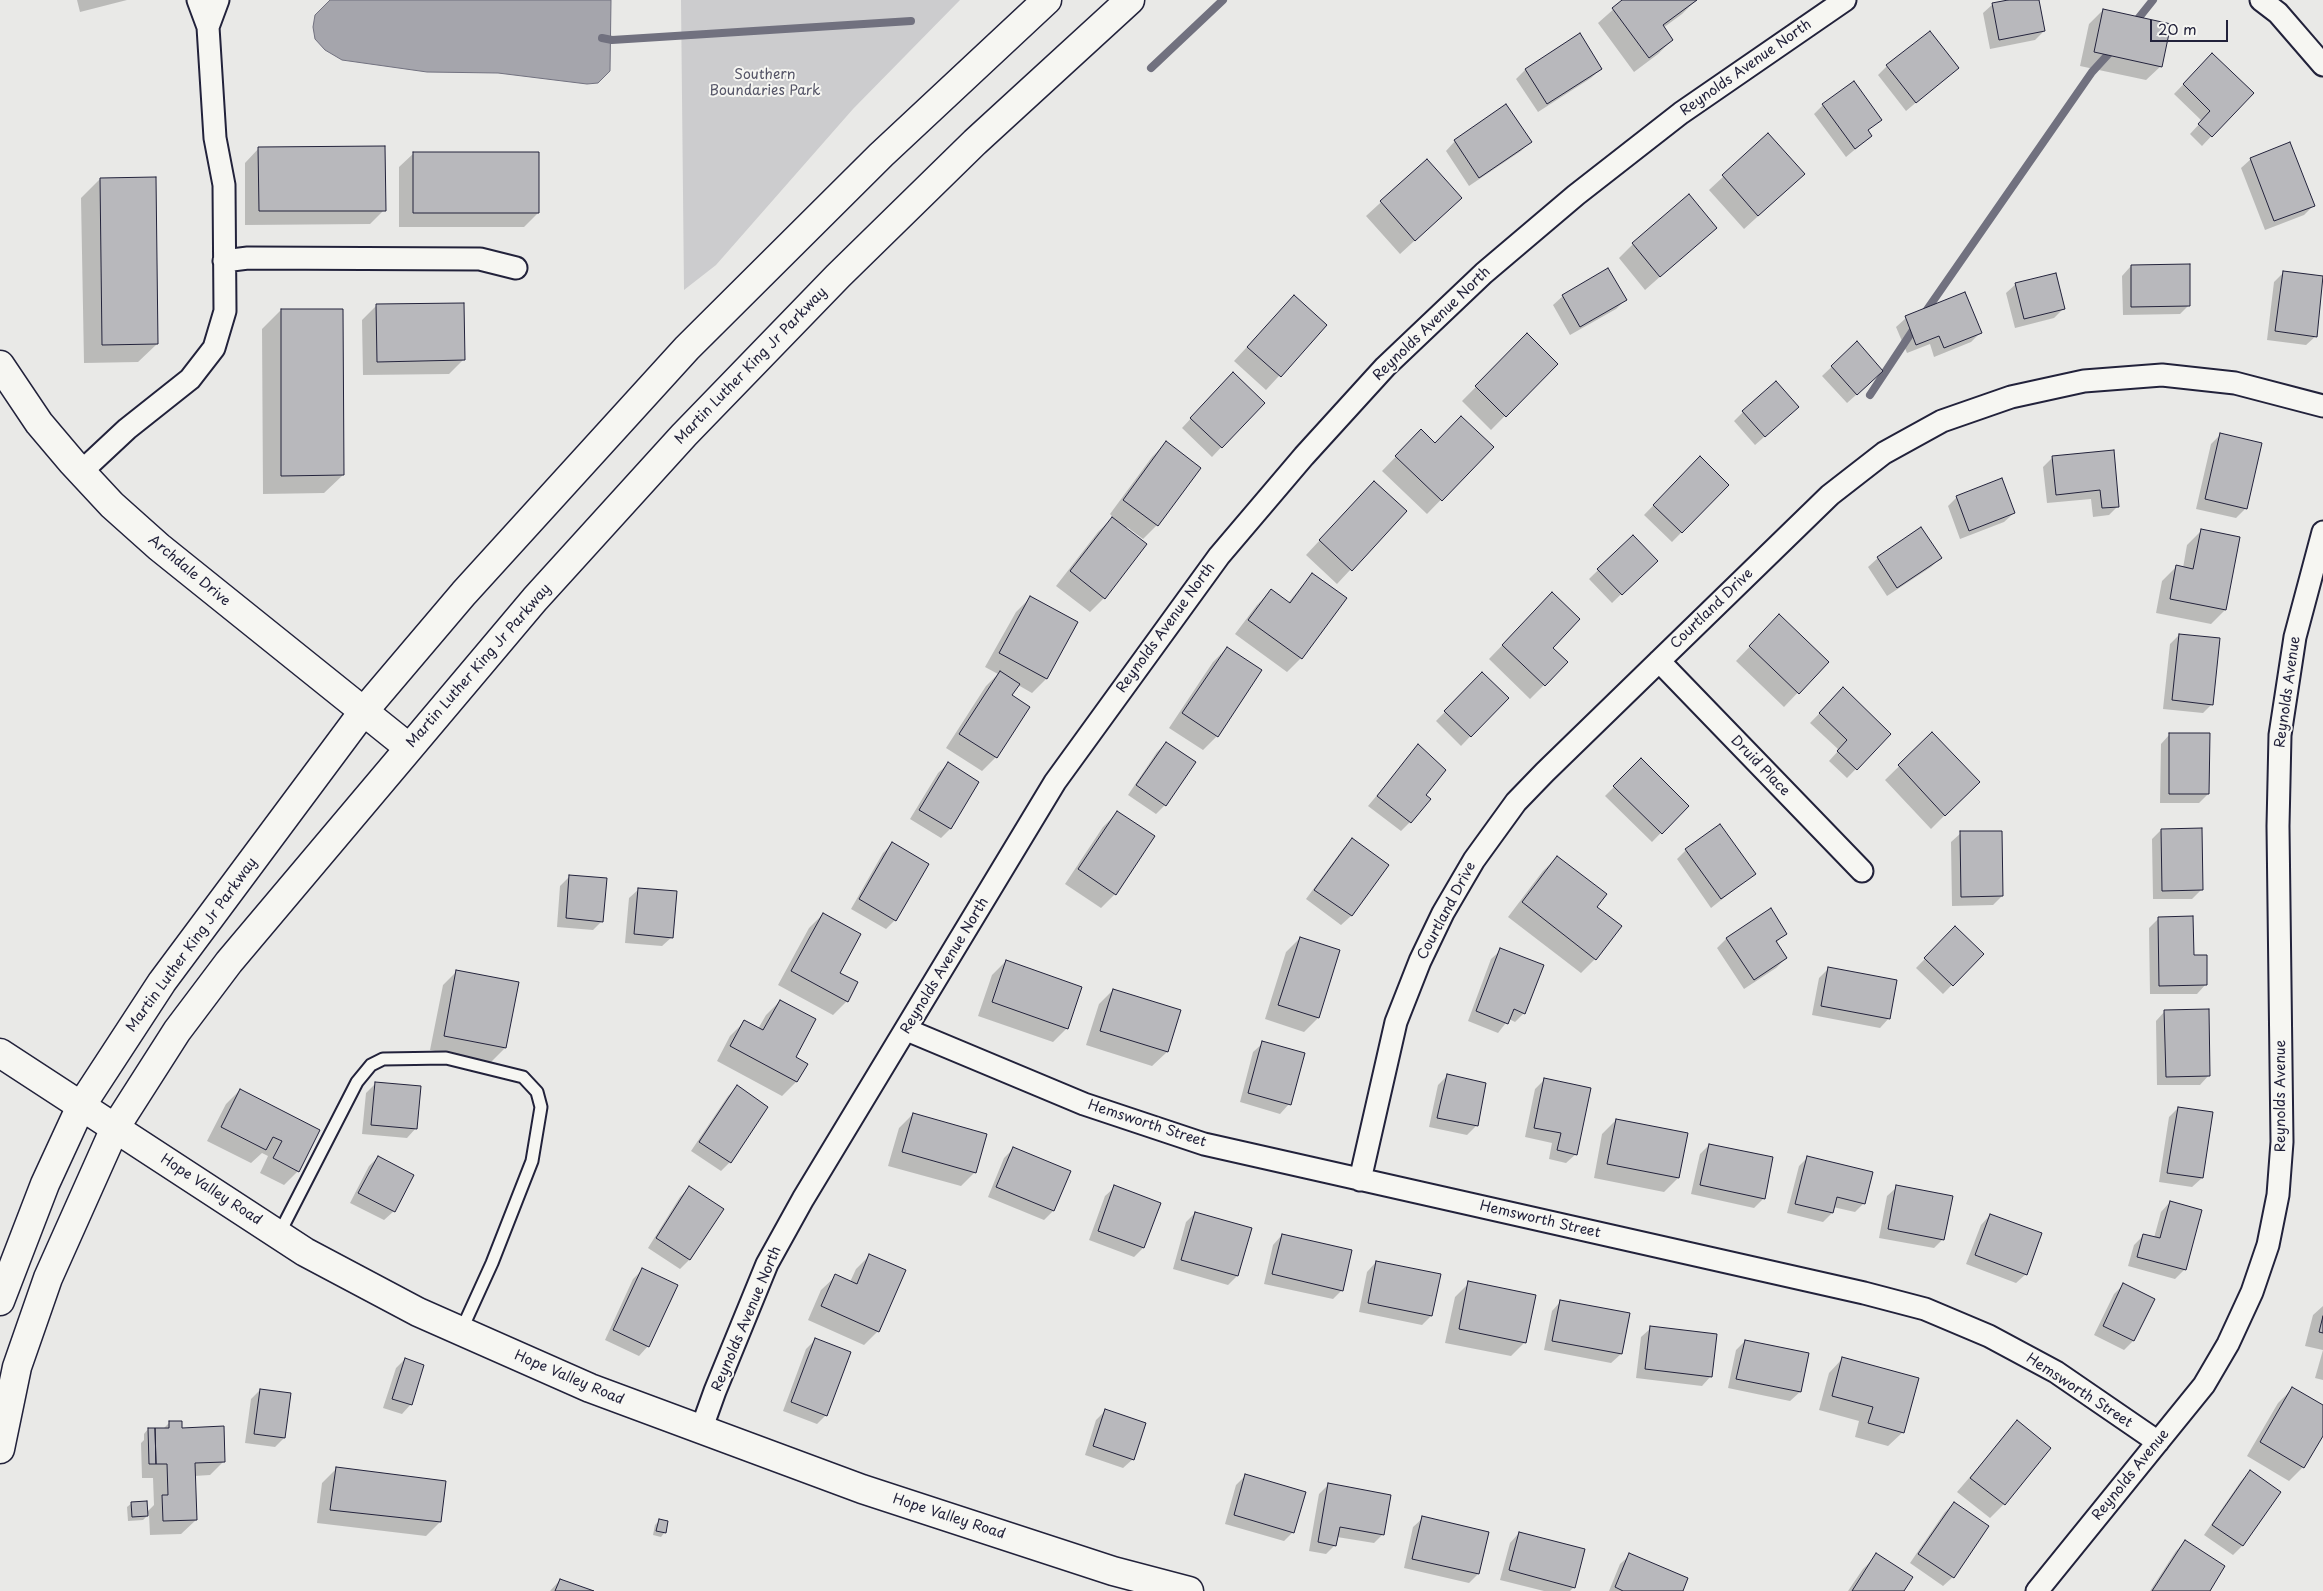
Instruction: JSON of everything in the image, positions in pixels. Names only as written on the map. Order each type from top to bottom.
[{"type":"main road","name":"Martin Luther King Jr Parkway","points":[[0,1301],[45,1184],[82,1106],[162,982],[362,712],[464,593],[687,348],[881,154],[1047,0]]},
{"type":"main road","name":"Martin Luther King Jr Parkway","points":[[0,1449],[17,1367],[48,1278],[115,1128],[177,1032],[229,962],[408,747],[535,599],[704,414],[838,276],[968,149],[1130,0]]},
{"type":"main road","name":"Archdale Drive","points":[[0,365],[39,423],[112,505],[159,547],[362,712],[408,747]]},
{"type":"main road","name":"Hope Valley Road","points":[[0,1053],[305,1252],[418,1312],[590,1388],[871,1492],[1113,1571],[1189,1591]]},
{"type":"street","points":[[81,472],[127,429],[190,379],[214,348],[225,312],[224,185],[216,138],[208,27],[198,0]]},
{"type":"street","points":[[208,27],[218,0]]},
{"type":"street","name":"Reynolds Avenue North","points":[[701,1430],[767,1264],[803,1199],[907,1030],[1055,782],[1164,629],[1219,556],[1304,456],[1385,367],[1484,273],[1576,195],[1681,113],[1845,0]]},
{"type":"street","points":[[2261,0],[2278,13],[2323,64]]},
{"type":"street","points":[[224,261],[248,258],[480,259],[516,268]]},
{"type":"street","name":"Courtland Drive","points":[[1360,1180],[1396,1022],[1420,961],[1443,913],[1474,860],[1516,802],[1830,495],[1884,453],[1942,421],[2011,397],[2075,383],[2162,375],[2235,383],[2323,406]]},
{"type":"street","name":"Reynolds Avenue","points":[[2037,1591],[2204,1385],[2228,1344],[2252,1292],[2268,1244],[2278,1195],[2282,1142],[2278,826],[2280,735],[2295,637],[2323,532]]},
{"type":"street","name":"Druid Place","points":[[1659,661],[1862,871]]},
{"type":"street","name":"Hemsworth Street","points":[[907,1030],[1084,1104],[1142,1125],[1204,1144],[1854,1290],[1925,1309],[1989,1336],[2056,1372],[2158,1442]]},
{"type":"lane","points":[[278,1234],[357,1082],[371,1065],[383,1059],[446,1058],[523,1077],[537,1092],[542,1108],[532,1161],[492,1263],[461,1331]]},
{"type":"green space","name":"Southern Boundaries Park","points":[[681,0],[960,0],[853,109],[716,265],[684,290]]},
{"type":"shaded area","points":[[330,0],[611,0],[610,71],[598,83],[587,84],[498,73],[427,72],[342,60],[325,50],[315,39],[313,27],[315,15]]},
{"type":"building","points":[[1622,0],[1697,0],[1663,25],[1673,40],[1649,58],[1612,8]]},
{"type":"building","points":[[2008,0],[2039,0],[2045,31],[1999,40],[1992,3]]},
{"type":"building","points":[[2103,9],[2171,24],[2162,67],[2094,52]]},
{"type":"building","points":[[1930,31],[1959,68],[1916,103],[1886,65]]},
{"type":"building","points":[[1580,33],[1602,69],[1547,104],[1525,69]]},
{"type":"building","points":[[2212,53],[2254,93],[2212,137],[2198,124],[2210,111],[2183,84]]},
{"type":"building","points":[[1854,81],[1882,120],[1868,130],[1872,136],[1855,149],[1822,104]]},
{"type":"building","points":[[1506,104],[1532,142],[1479,178],[1454,140]]},
{"type":"building","points":[[1768,133],[1805,174],[1758,216],[1722,175]]},
{"type":"building","points":[[2290,142],[2315,206],[2274,221],[2250,158]]},
{"type":"building","points":[[385,146],[386,211],[259,211],[258,147]]},
{"type":"building","points":[[413,152],[539,152],[539,213],[413,213]]},
{"type":"building","points":[[1427,159],[1462,198],[1415,241],[1380,201]]},
{"type":"building","points":[[156,177],[158,344],[102,345],[100,178]]},
{"type":"building","points":[[1689,194],[1717,228],[1660,277],[1632,243]]},
{"type":"building","points":[[2190,264],[2190,306],[2131,307],[2131,265]]},
{"type":"building","points":[[1608,268],[1627,300],[1580,327],[1562,295]]},
{"type":"building","points":[[2283,271],[2323,276],[2317,337],[2275,331]]},
{"type":"building","points":[[2056,273],[2065,309],[2024,319],[2015,283]]},
{"type":"building","points":[[1965,292],[1982,333],[1944,348],[1939,336],[1916,345],[1905,316]]},
{"type":"building","points":[[1294,295],[1327,325],[1281,377],[1247,347]]},
{"type":"building","points":[[464,303],[465,360],[377,362],[376,304]]},
{"type":"building","points":[[281,309],[343,309],[344,475],[281,476]]},
{"type":"building","points":[[1527,333],[1558,364],[1506,417],[1475,386]]},
{"type":"building","points":[[1857,341],[1883,371],[1857,395],[1831,366]]},
{"type":"building","points":[[1233,372],[1265,403],[1222,448],[1190,418]]},
{"type":"building","points":[[1776,381],[1799,407],[1765,437],[1742,411]]},
{"type":"building","points":[[1461,416],[1494,447],[1442,501],[1395,456],[1421,429],[1435,443]]},
{"type":"building","points":[[2220,433],[2262,443],[2247,509],[2205,499]]},
{"type":"building","points":[[1166,441],[1201,468],[1158,526],[1123,500]]},
{"type":"building","points":[[2114,450],[2119,507],[2102,508],[2100,490],[2056,495],[2052,456]]},
{"type":"building","points":[[1700,456],[1729,485],[1682,533],[1653,505]]},
{"type":"building","points":[[2002,478],[2015,513],[1969,531],[1956,496]]},
{"type":"building","points":[[1374,481],[1407,511],[1352,571],[1319,540]]},
{"type":"building","points":[[1112,517],[1147,544],[1105,599],[1070,571]]},
{"type":"building","points":[[1921,527],[1942,558],[1897,588],[1877,557]]},
{"type":"building","points":[[2201,529],[2240,537],[2226,610],[2170,599],[2176,565],[2193,569]]},
{"type":"building","points":[[1633,535],[1658,561],[1622,595],[1597,569]]},
{"type":"building","points":[[1312,573],[1347,598],[1302,659],[1248,620],[1271,589],[1290,603]]},
{"type":"building","points":[[1552,592],[1580,619],[1553,648],[1568,662],[1545,686],[1502,645]]},
{"type":"building","points":[[1030,596],[1078,622],[1047,679],[999,653]]},
{"type":"building","points":[[1779,614],[1829,662],[1799,694],[1749,646]]},
{"type":"building","points":[[2179,634],[2220,638],[2213,705],[2172,700]]},
{"type":"building","points":[[1227,647],[1262,670],[1218,737],[1182,713]]},
{"type":"building","points":[[1000,671],[1020,684],[1012,695],[1030,707],[997,758],[959,734]]},
{"type":"building","points":[[1482,672],[1509,698],[1471,737],[1444,711]]},
{"type":"building","points":[[1843,687],[1891,734],[1857,770],[1837,751],[1847,740],[1819,713]]},
{"type":"building","points":[[1932,732],[1980,782],[1945,816],[1898,765]]},
{"type":"building","points":[[2169,733],[2210,733],[2209,794],[2169,794]]},
{"type":"building","points":[[1166,742],[1196,762],[1166,806],[1136,785]]},
{"type":"building","points":[[1418,744],[1446,770],[1426,795],[1431,799],[1411,823],[1377,796]]},
{"type":"building","points":[[1641,758],[1689,806],[1662,834],[1613,786]]},
{"type":"building","points":[[948,762],[979,782],[951,829],[919,810]]},
{"type":"building","points":[[1117,811],[1155,836],[1116,895],[1078,869]]},
{"type":"building","points":[[1720,824],[1756,874],[1721,899],[1685,849]]},
{"type":"building","points":[[2202,828],[2203,890],[2162,891],[2161,829]]},
{"type":"building","points":[[1960,831],[2002,831],[2003,896],[1961,897]]},
{"type":"building","points":[[1352,838],[1389,865],[1352,916],[1314,890]]},
{"type":"building","points":[[892,842],[929,864],[896,921],[859,899]]},
{"type":"building","points":[[1557,856],[1607,894],[1597,907],[1622,926],[1596,960],[1522,902]]},
{"type":"building","points":[[569,875],[607,878],[603,922],[566,918]]},
{"type":"building","points":[[638,888],[677,891],[673,938],[634,934]]},
{"type":"building","points":[[1771,908],[1787,934],[1776,941],[1787,958],[1754,980],[1726,938]]},
{"type":"building","points":[[823,913],[861,934],[840,973],[858,982],[848,1002],[791,971]]},
{"type":"building","points":[[2193,916],[2194,955],[2207,955],[2207,985],[2159,986],[2158,917]]},
{"type":"building","points":[[1955,926],[1984,954],[1953,986],[1924,958]]},
{"type":"building","points":[[1300,937],[1340,950],[1319,1018],[1278,1005]]},
{"type":"building","points":[[1500,948],[1544,965],[1525,1014],[1514,1009],[1508,1024],[1476,1011]]},
{"type":"building","points":[[1006,960],[1082,987],[1068,1029],[992,1002]]},
{"type":"building","points":[[1828,967],[1897,980],[1890,1019],[1821,1006]]},
{"type":"building","points":[[456,970],[519,982],[506,1048],[444,1036]]},
{"type":"building","points":[[1113,989],[1181,1010],[1168,1052],[1100,1031]]},
{"type":"building","points":[[780,1000],[816,1019],[796,1057],[808,1064],[797,1082],[730,1046],[744,1020],[763,1030]]},
{"type":"building","points":[[2209,1009],[2210,1076],[2166,1077],[2164,1010]]},
{"type":"building","points":[[1262,1041],[1305,1053],[1291,1105],[1248,1093]]},
{"type":"building","points":[[1447,1074],[1486,1083],[1478,1126],[1437,1118]]},
{"type":"building","points":[[1544,1078],[1591,1088],[1577,1155],[1557,1150],[1561,1133],[1534,1128]]},
{"type":"building","points":[[375,1082],[421,1086],[417,1129],[371,1125]]},
{"type":"building","points":[[737,1085],[768,1107],[731,1163],[699,1142]]},
{"type":"building","points":[[240,1089],[320,1130],[299,1172],[273,1158],[282,1141],[273,1137],[266,1150],[221,1127]]},
{"type":"building","points":[[2178,1107],[2213,1112],[2203,1178],[2167,1173]]},
{"type":"building","points":[[913,1113],[987,1134],[976,1173],[902,1152]]},
{"type":"building","points":[[1616,1119],[1688,1133],[1679,1178],[1607,1164]]},
{"type":"building","points":[[1709,1144],[1773,1157],[1765,1199],[1700,1185]]},
{"type":"building","points":[[1013,1147],[1071,1171],[1054,1211],[996,1187]]},
{"type":"building","points":[[378,1156],[414,1175],[395,1212],[358,1193]]},
{"type":"building","points":[[1807,1156],[1873,1172],[1865,1204],[1837,1197],[1833,1213],[1795,1204]]},
{"type":"building","points":[[1114,1185],[1161,1203],[1144,1248],[1098,1231]]},
{"type":"building","points":[[1896,1185],[1953,1196],[1944,1240],[1888,1229]]},
{"type":"building","points":[[689,1186],[724,1209],[690,1260],[656,1238]]},
{"type":"building","points":[[2170,1201],[2202,1210],[2186,1270],[2137,1257],[2143,1234],[2160,1238]]},
{"type":"building","points":[[1195,1212],[1252,1228],[1238,1276],[1181,1260]]},
{"type":"building","points":[[1990,1214],[2042,1233],[2027,1275],[1975,1255]]},
{"type":"building","points":[[1282,1234],[1352,1250],[1343,1291],[1272,1274]]},
{"type":"building","points":[[869,1254],[906,1270],[879,1332],[821,1306],[835,1274],[857,1284]]},
{"type":"building","points":[[1376,1261],[1441,1274],[1432,1316],[1368,1303]]},
{"type":"building","points":[[642,1268],[678,1285],[649,1347],[613,1330]]},
{"type":"building","points":[[1468,1281],[1536,1295],[1526,1343],[1459,1329]]},
{"type":"building","points":[[2123,1283],[2155,1299],[2134,1341],[2103,1326]]},
{"type":"building","points":[[1560,1300],[1630,1313],[1622,1354],[1552,1341]]},
{"type":"building","points":[[2323,1316],[2323,1333],[2319,1332]]},
{"type":"building","points":[[1650,1326],[1717,1334],[1712,1377],[1645,1369]]},
{"type":"building","points":[[815,1338],[851,1352],[827,1416],[791,1402]]},
{"type":"building","points":[[1745,1340],[1809,1353],[1801,1392],[1736,1379]]},
{"type":"building","points":[[1842,1357],[1919,1378],[1904,1433],[1868,1423],[1873,1407],[1832,1396]]},
{"type":"building","points":[[405,1358],[424,1365],[412,1405],[392,1399]]},
{"type":"building","points":[[2292,1387],[2323,1405],[2323,1436],[2304,1468],[2260,1442]]},
{"type":"building","points":[[260,1389],[291,1393],[285,1438],[254,1434]]},
{"type":"building","points":[[1105,1409],[1146,1423],[1134,1460],[1093,1446]]},
{"type":"building","points":[[2017,1420],[2051,1448],[2005,1505],[1970,1478]]},
{"type":"building","points":[[169,1421],[182,1421],[182,1428],[224,1426],[225,1462],[195,1463],[197,1520],[163,1521],[162,1495],[168,1495],[167,1464],[156,1464],[155,1428],[169,1428]]},
{"type":"building","points":[[148,1428],[155,1428],[156,1464],[149,1464]]},
{"type":"building","points":[[336,1467],[446,1481],[441,1522],[330,1510]]},
{"type":"building","points":[[2250,1470],[2281,1492],[2243,1546],[2212,1525]]},
{"type":"building","points":[[1245,1474],[1306,1492],[1294,1533],[1234,1515]]},
{"type":"building","points":[[1328,1483],[1391,1495],[1384,1535],[1340,1527],[1336,1546],[1318,1542]]},
{"type":"building","points":[[147,1501],[148,1516],[132,1517],[131,1502]]},
{"type":"building","points":[[1954,1502],[1989,1526],[1954,1578],[1918,1554]]},
{"type":"building","points":[[1422,1516],[1489,1532],[1479,1574],[1412,1559]]},
{"type":"building","points":[[659,1519],[668,1521],[666,1533],[656,1531]]},
{"type":"building","points":[[1519,1532],[1585,1549],[1575,1588],[1509,1570]]},
{"type":"building","points":[[2185,1540],[2225,1566],[2210,1591],[2152,1591]]},
{"type":"building","points":[[1629,1553],[1688,1578],[1683,1591],[1623,1591],[1615,1587]]},
{"type":"building","points":[[1876,1553],[1913,1577],[1904,1591],[1852,1591]]},
{"type":"building","points":[[560,1579],[594,1591],[555,1591]]},
{"type":"waterway","points":[[1151,68],[1223,0]]},
{"type":"waterway","points":[[2133,25],[2153,0]]},
{"type":"waterway","points":[[602,38],[612,40],[911,21]]},
{"type":"waterway","points":[[1924,314],[2092,72],[2113,49]]},
{"type":"waterway","points":[[1870,395],[1917,324]]}]
